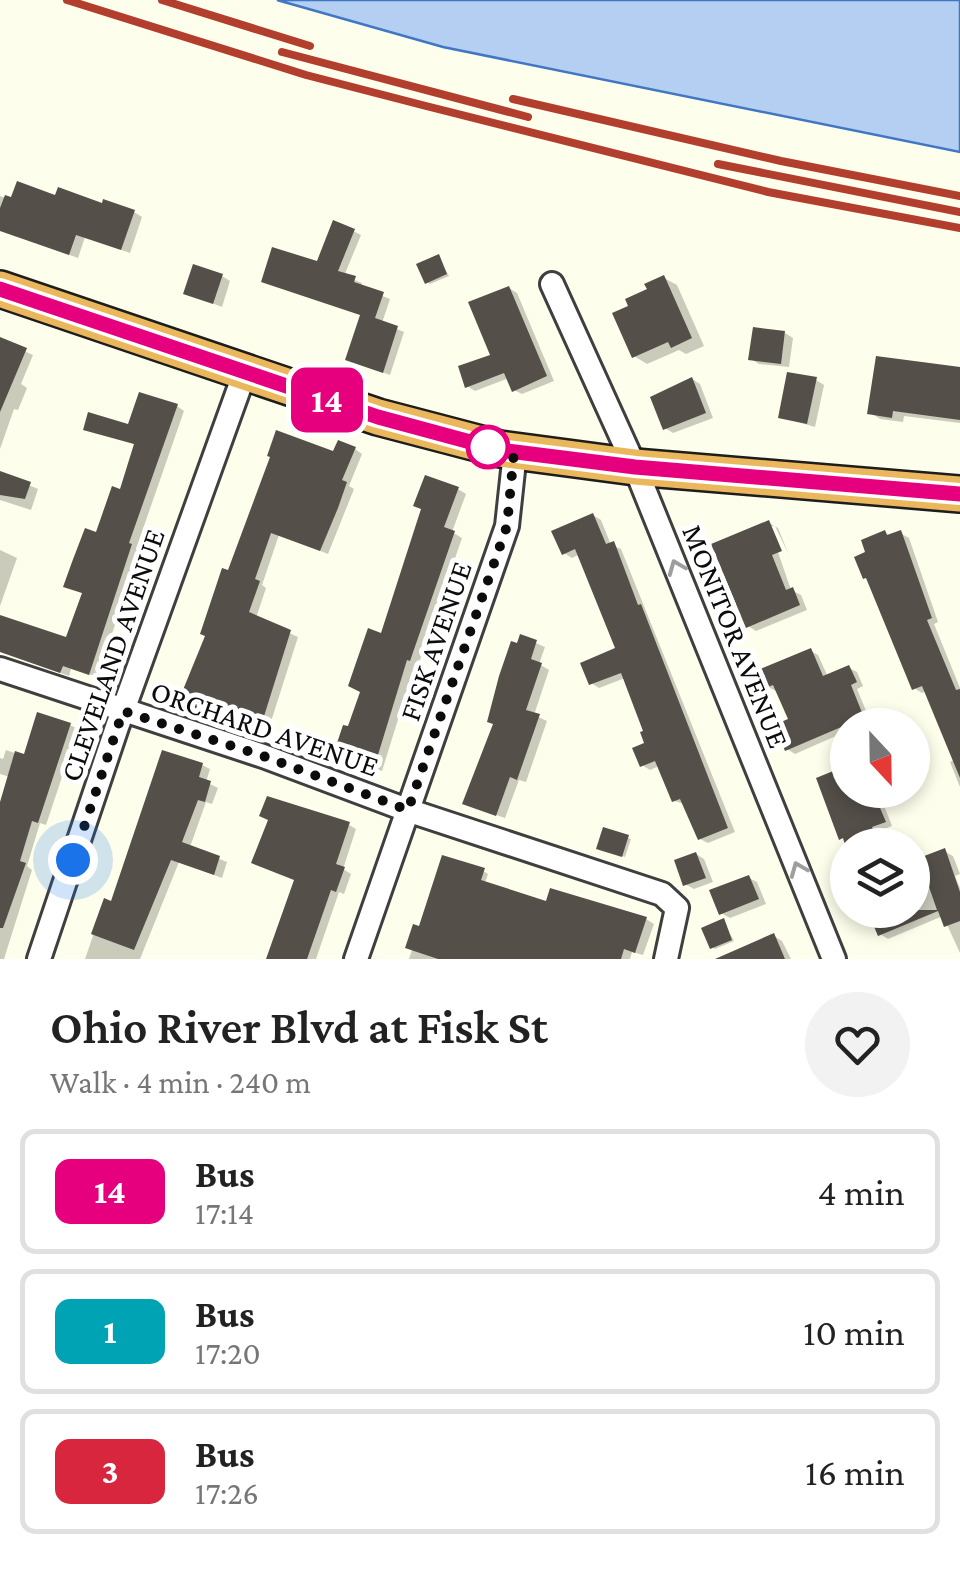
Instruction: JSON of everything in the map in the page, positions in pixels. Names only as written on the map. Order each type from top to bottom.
[{"type":"highway","points":[[0,289],[378,417],[514,452],[959,501]]},
{"type":"street","name":"MONITOR AVENUE","points":[[552,284],[635,467],[834,959]]},
{"type":"street","name":"CLEVELAND AVENUE","points":[[39,959],[245,372]]},
{"type":"street","name":"FISK AVENUE","points":[[356,959],[507,526],[514,452]]},
{"type":"street","name":"ORCHARD AVENUE","points":[[0,668],[662,894],[676,908],[666,959]]},
{"type":"water","points":[[277,0],[960,0],[960,152],[443,47]]},
{"type":"building","points":[[17,181],[55,195],[58,187],[135,210],[121,250],[76,235],[69,255],[0,231],[0,208],[5,195],[11,197]]},
{"type":"building","points":[[333,220],[355,229],[338,271],[356,276],[354,282],[384,292],[375,318],[398,326],[383,373],[345,360],[360,315],[261,282],[272,247],[317,261]]},
{"type":"building","points":[[439,254],[447,274],[425,284],[416,264]]},
{"type":"building","points":[[193,264],[223,274],[213,304],[183,294]]},
{"type":"building","points":[[664,275],[692,338],[671,348],[668,342],[632,358],[612,313],[628,306],[625,299],[647,289],[644,284]]},
{"type":"building","points":[[509,286],[547,376],[512,392],[504,373],[465,388],[458,366],[490,355],[468,302]]},
{"type":"building","points":[[753,327],[785,331],[781,364],[748,360]]},
{"type":"building","points":[[0,337],[27,348],[0,412]]},
{"type":"building","points":[[876,356],[960,367],[960,420],[893,411],[892,418],[867,414]]},
{"type":"building","points":[[787,372],[817,377],[807,424],[778,418]]},
{"type":"building","points":[[692,377],[706,413],[663,430],[650,397]]},
{"type":"building","points":[[139,392],[178,404],[129,543],[132,544],[89,675],[63,666],[60,673],[0,652],[0,615],[66,637],[82,593],[63,587],[85,528],[96,532],[112,486],[120,489],[134,444],[83,430],[88,412],[128,424]]},
{"type":"building","points":[[276,430],[333,451],[338,440],[356,447],[320,551],[271,533],[255,579],[260,581],[249,612],[291,630],[260,729],[216,715],[214,721],[176,707],[205,636],[200,634],[222,568],[228,570],[270,457],[267,456]]},
{"type":"building","points":[[0,471],[31,482],[25,499],[0,495]]},
{"type":"building","points":[[425,475],[459,487],[444,527],[455,531],[410,661],[407,660],[374,768],[353,762],[351,768],[331,761],[360,692],[348,686],[368,628],[381,633],[421,509],[413,506]]},
{"type":"building","points":[[593,513],[606,544],[614,541],[638,605],[641,604],[728,828],[698,840],[680,799],[672,802],[655,761],[640,767],[632,748],[644,743],[640,732],[643,731],[621,673],[589,685],[580,663],[615,648],[575,549],[562,555],[551,531]]},
{"type":"building","points":[[769,520],[782,551],[772,555],[786,590],[793,587],[800,605],[746,628],[711,544]]},
{"type":"building","points":[[885,530],[887,535],[901,530],[932,618],[927,620],[956,690],[960,689],[960,778],[922,686],[912,690],[854,557],[865,552],[861,540]]},
{"type":"building","points":[[520,634],[537,640],[531,659],[542,663],[526,710],[540,714],[517,780],[510,777],[496,816],[462,804],[493,724],[487,722],[499,676],[511,641],[517,643]]},
{"type":"building","points":[[811,648],[823,676],[849,665],[857,682],[851,685],[860,708],[830,708],[830,732],[785,751],[774,725],[788,719],[773,685],[766,688],[758,670]]},
{"type":"building","points":[[37,712],[71,723],[38,823],[32,821],[20,861],[26,863],[0,928],[0,802],[15,751],[24,754]]},
{"type":"building","points":[[162,750],[203,763],[199,777],[211,781],[205,802],[198,800],[182,842],[220,856],[214,875],[171,860],[134,950],[91,934],[104,898],[111,901]]},
{"type":"building","points":[[830,772],[830,808],[880,808],[886,822],[872,828],[835,828],[816,778]]},
{"type":"building","points":[[267,796],[350,822],[336,864],[345,867],[336,892],[331,890],[307,959],[266,959],[294,880],[251,863],[268,820],[259,816]]},
{"type":"building","points":[[603,827],[629,835],[622,857],[596,849]]},
{"type":"building","points":[[945,848],[960,892],[960,921],[944,927],[938,911],[930,914],[930,910],[937,910],[930,890],[930,854]]},
{"type":"building","points":[[696,852],[706,878],[683,886],[674,860]]},
{"type":"building","points":[[442,855],[485,868],[481,880],[546,901],[550,888],[647,917],[635,953],[624,949],[621,959],[438,959],[405,948],[413,924],[419,926]]},
{"type":"building","points":[[749,875],[759,899],[719,915],[709,890]]},
{"type":"building","points":[[724,918],[732,940],[710,949],[701,928]]},
{"type":"building","points":[[875,928],[897,928],[878,936]]},
{"type":"building","points":[[774,933],[785,959],[715,959]]},
{"type":"railway","points":[[67,0],[306,75],[426,106],[768,192],[960,228]]},
{"type":"railway","points":[[162,0],[310,46]]},
{"type":"railway","points":[[282,52],[528,117]]},
{"type":"railway","points":[[513,99],[781,161],[960,196]]},
{"type":"railway","points":[[718,164],[960,212]]},
{"type":"bus line","name":"14","points":[[0,289],[378,417],[500,450],[635,467],[960,494]]},
{"type":"route","points":[[73,860],[123,711],[263,756],[408,810],[507,526],[514,452],[488,447]]}]
